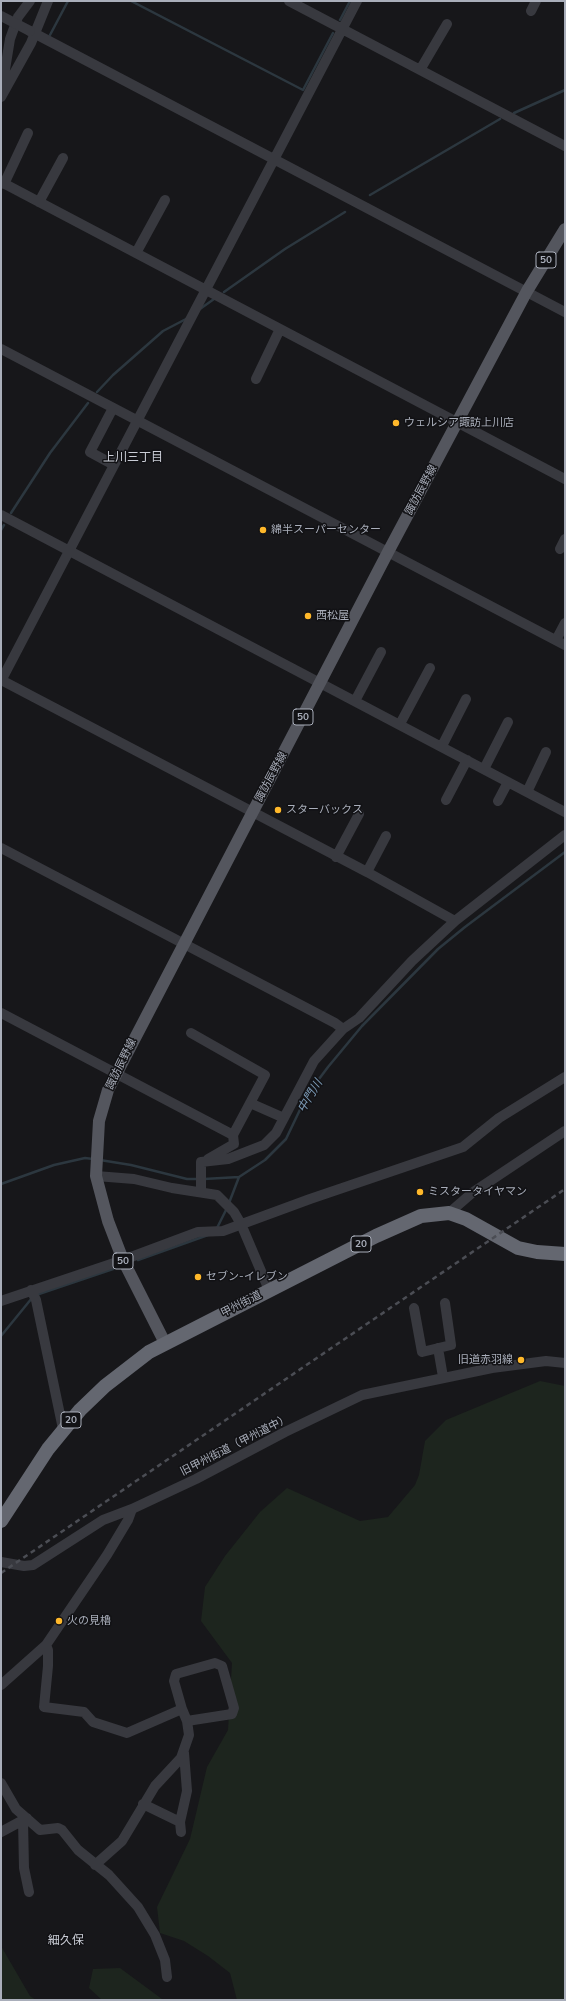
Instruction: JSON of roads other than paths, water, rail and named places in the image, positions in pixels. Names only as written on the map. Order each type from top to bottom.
[{"type":"highway","name":"甲州街道","points":[[1,1521],[48,1449],[63,1429],[105,1386],[149,1352],[269,1290],[421,1216],[449,1213],[466,1219],[518,1248],[537,1252],[565,1254]]},
{"type":"main road","name":"諏訪辰野線","points":[[165,1343],[123,1260],[108,1221],[96,1174],[96,1148],[99,1121],[108,1090],[183,943],[457,422],[527,291],[565,229]]},
{"type":"street","points":[[1,95],[10,40],[18,17],[30,1]]},
{"type":"street","points":[[1,95],[48,1]]},
{"type":"street","points":[[289,1],[565,146]]},
{"type":"street","points":[[357,1],[1,681],[367,872],[455,921]]},
{"type":"street","points":[[531,11],[536,1]]},
{"type":"street","points":[[1,16],[565,312]]},
{"type":"street","points":[[420,70],[447,24]]},
{"type":"street","points":[[28,134],[2,183],[565,479]]},
{"type":"street","points":[[39,202],[63,158]]},
{"type":"street","points":[[136,253],[165,200]]},
{"type":"street","points":[[256,379],[280,329]]},
{"type":"street","points":[[1,349],[561,643],[565,623]]},
{"type":"street","points":[[113,408],[90,452],[114,465]]},
{"type":"street","points":[[1,515],[565,812]]},
{"type":"street","points":[[560,549],[565,539]]},
{"type":"street","points":[[355,701],[381,652]]},
{"type":"street","points":[[400,724],[430,668]]},
{"type":"street","points":[[442,746],[466,699]]},
{"type":"street","points":[[484,769],[508,722]]},
{"type":"street","points":[[527,792],[546,752]]},
{"type":"street","points":[[446,800],[466,760]]},
{"type":"street","points":[[498,801],[508,782]]},
{"type":"street","points":[[336,856],[359,814]]},
{"type":"street","points":[[204,1164],[228,1159],[264,1145],[276,1133],[314,1061],[343,1029],[359,1018],[412,961],[455,921],[565,835]]},
{"type":"street","points":[[367,872],[386,836]]},
{"type":"street","points":[[1,848],[336,1023],[343,1029]]},
{"type":"street","points":[[1,1014],[234,1135]]},
{"type":"street","points":[[191,1033],[265,1075],[234,1135],[234,1144],[209,1158],[204,1164],[201,1190]]},
{"type":"street","points":[[1,1301],[33,1294],[198,1232],[223,1231],[462,1148],[499,1118],[565,1077]]},
{"type":"street","points":[[250,1103],[284,1118]]},
{"type":"street","points":[[449,1213],[472,1194],[565,1131]]},
{"type":"street","points":[[96,1174],[134,1179],[172,1188],[201,1190],[217,1195],[232,1210],[241,1224],[269,1290]]},
{"type":"street","points":[[33,1294],[63,1429]]},
{"type":"street","points":[[414,1308],[422,1352],[452,1345],[444,1303]]},
{"type":"street","points":[[438,1348],[443,1377]]},
{"type":"street","name":"旧甲州街道（甲州道中）","points":[[1,1562],[24,1566],[33,1565],[103,1520],[132,1509],[196,1479],[284,1432],[362,1394],[443,1377],[546,1361],[565,1363]]},
{"type":"street","points":[[1,1685],[46,1645],[107,1555],[128,1520],[132,1509]]},
{"type":"street","points":[[46,1645],[48,1650],[48,1666],[44,1707],[84,1712],[93,1722],[127,1733],[182,1709]]},
{"type":"street","points":[[143,1804],[180,1827],[187,1791],[184,1753],[189,1735],[174,1681],[176,1674],[215,1663],[222,1666],[234,1708],[232,1714],[186,1721]]},
{"type":"street","points":[[95,1865],[122,1841],[143,1804],[159,1781],[184,1753]]},
{"type":"street","points":[[1,1783],[16,1809],[26,1819],[40,1830],[58,1828],[62,1830],[78,1850],[109,1875],[138,1907],[155,1935],[165,1960],[167,1977]]},
{"type":"street","points":[[1,1832],[26,1819]]},
{"type":"street","points":[[26,1819],[24,1868],[28,1892]]},
{"type":"waterway","points":[[50,35],[68,1]]},
{"type":"waterway","points":[[131,1],[303,90],[333,33]]},
{"type":"waterway","points":[[340,20],[350,1]]},
{"type":"waterway","points":[[514,113],[565,90]]},
{"type":"waterway","points":[[370,195],[500,119]]},
{"type":"waterway","points":[[224,292],[285,249],[345,212]]},
{"type":"waterway","points":[[200,309],[214,299]]},
{"type":"waterway","points":[[97,392],[113,375],[163,331],[186,319]]},
{"type":"waterway","points":[[11,513],[50,453],[88,403]]},
{"type":"waterway","points":[[1,530],[4,525]]},
{"type":"waterway","name":"中門川","points":[[204,1179],[239,1177],[265,1160],[286,1139],[307,1095],[362,1026],[438,949],[565,852]]},
{"type":"waterway","name":"中門川","points":[[1,1184],[54,1165],[85,1158],[93,1159]]},
{"type":"waterway","name":"中門川","points":[[100,1160],[131,1165],[187,1179],[199,1179]]},
{"type":"waterway","points":[[229,1203],[239,1177]]},
{"type":"waterway","points":[[217,1228],[227,1208]]},
{"type":"waterway","points":[[138,1260],[208,1235]]},
{"type":"waterway","points":[[36,1295],[113,1269]]},
{"type":"waterway","points":[[1,1336],[32,1298]]},
{"type":"railway","points":[[1,1573],[565,1189]]},
{"type":"place","name":"ウェルシア諏訪上川店","points":[[396,423]]},
{"type":"place","name":"綿半スーパーセンター","points":[[263,530]]},
{"type":"place","name":"西松屋","points":[[308,616]]},
{"type":"place","name":"スターバックス","points":[[278,810]]},
{"type":"place","name":"ミスタータイヤマン","points":[[420,1192]]},
{"type":"place","name":"セブン-イレブン","points":[[198,1277]]},
{"type":"place","name":"旧道赤羽線","points":[[521,1360]]},
{"type":"place","name":"火の見櫓","points":[[59,1621]]},
{"type":"district","name":"上川三丁目","points":[[133,457]]},
{"type":"district","name":"細久保","points":[[66,1940]]}]
